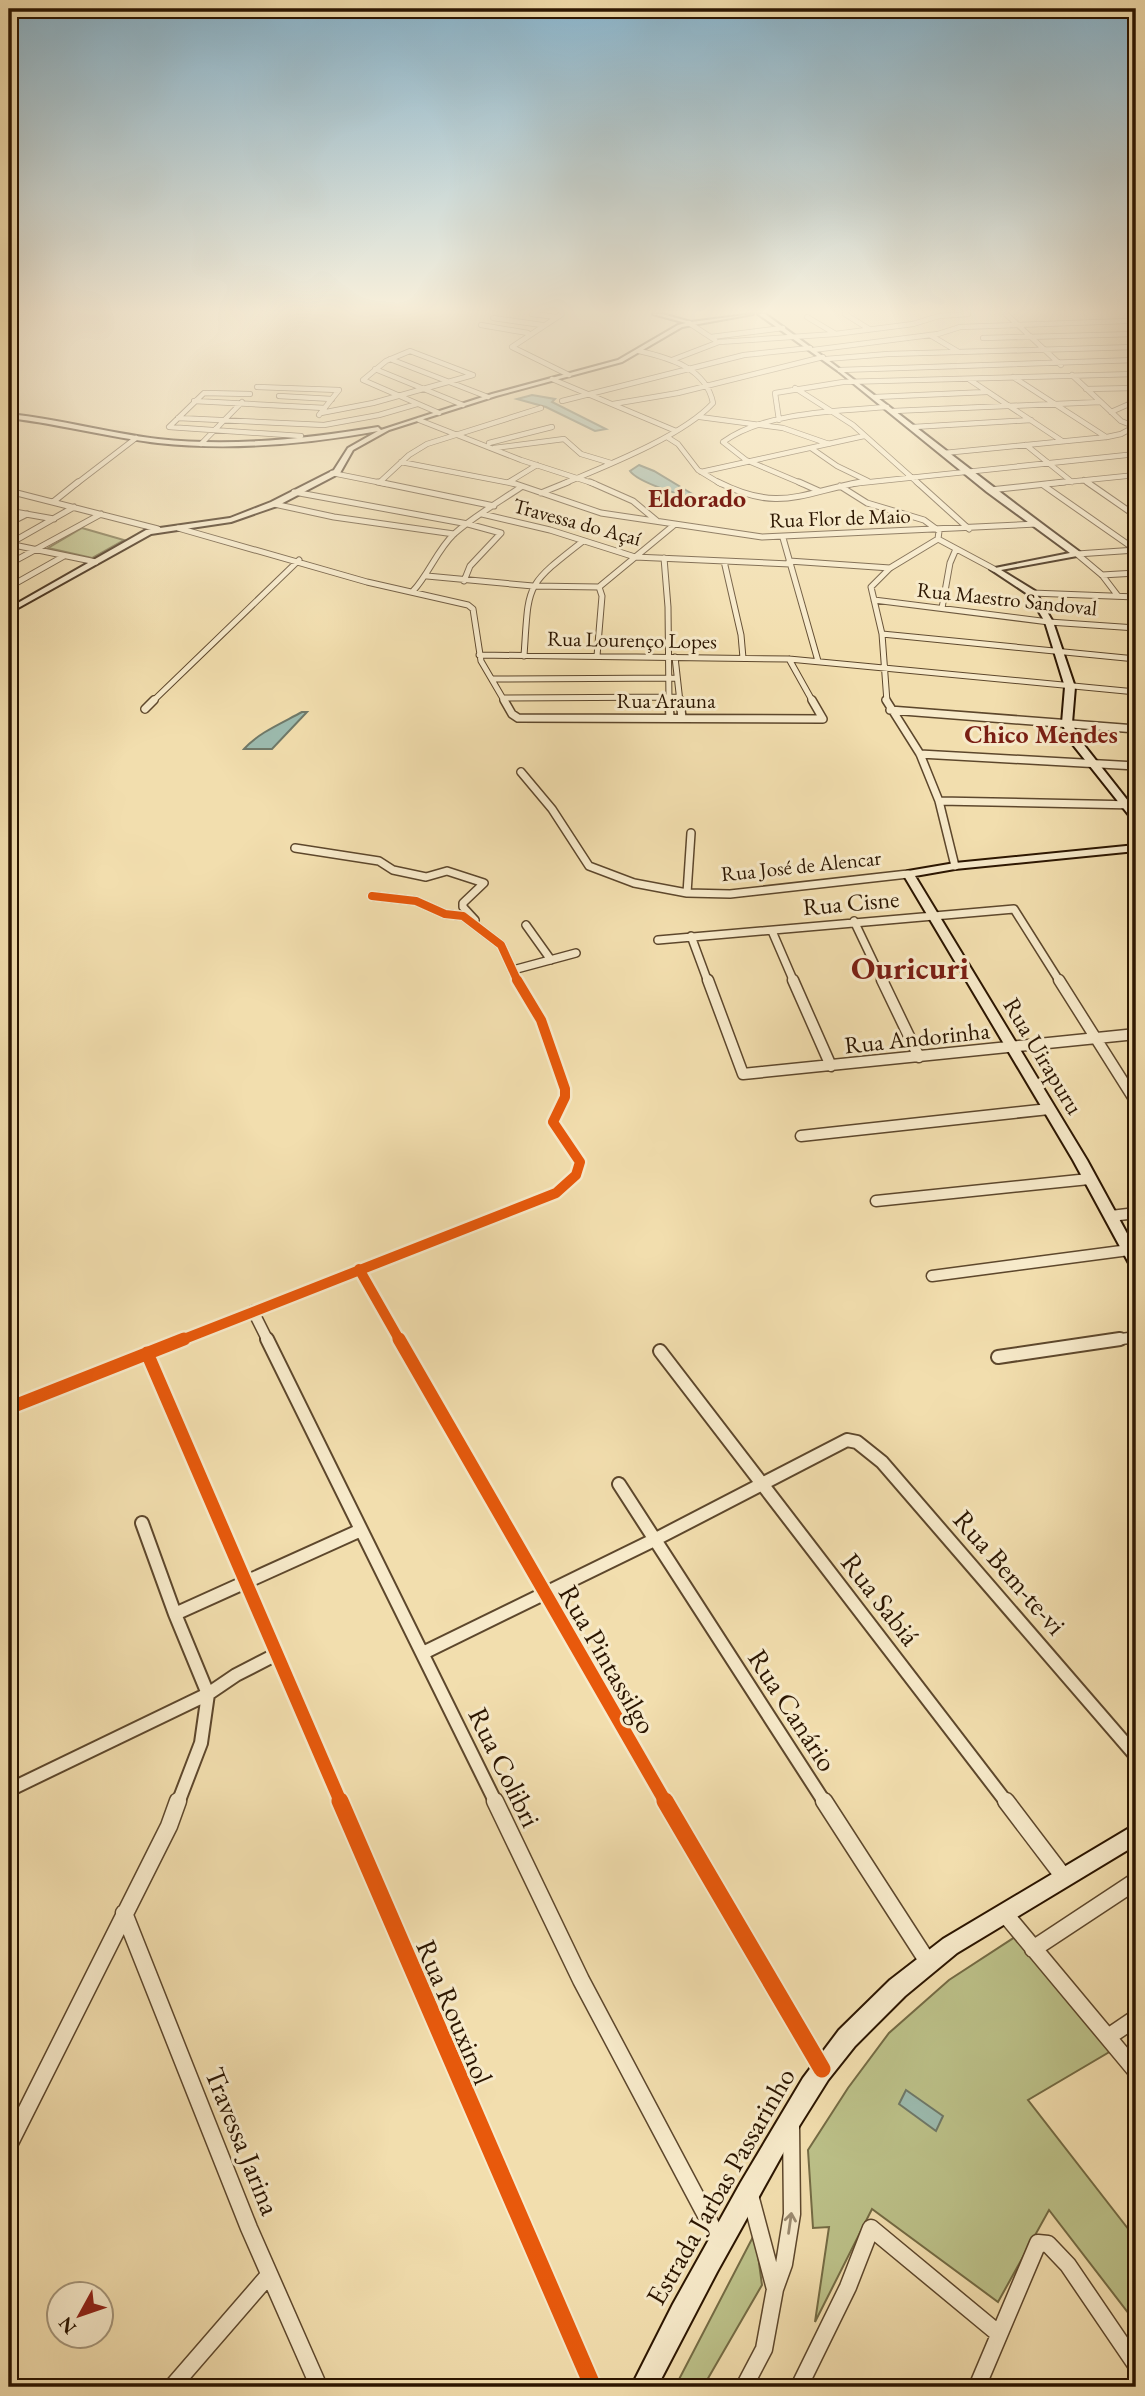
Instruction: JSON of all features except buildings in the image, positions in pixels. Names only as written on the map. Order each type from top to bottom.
[{"type":"street","points":[[82,426],[136,438],[201,444],[301,439],[385,430],[399,426]]},
{"type":"street","points":[[170,426],[174,429],[215,430],[301,439]]},
{"type":"street","points":[[201,444],[220,426]]},
{"type":"street","points":[[301,439],[311,426]]},
{"type":"street","points":[[433,426],[537,466],[580,479],[628,500],[658,522]]},
{"type":"street","points":[[380,482],[416,451],[453,434],[481,426]]},
{"type":"street","points":[[662,426],[676,432]]},
{"type":"street","points":[[541,493],[580,479],[686,426]]},
{"type":"street","points":[[761,426],[735,434],[723,442],[746,460],[818,491]]},
{"type":"street","points":[[768,426],[797,432],[830,444]]},
{"type":"street","points":[[852,426],[969,529]]},
{"type":"street","points":[[913,427],[933,426]]},
{"type":"street","points":[[1039,426],[1062,442]]},
{"type":"street","points":[[1088,426],[1107,437]]},
{"type":"street","points":[[944,453],[1107,437],[1121,434],[1136,426]]},
{"type":"street","points":[[482,445],[552,427]]},
{"type":"street","points":[[913,427],[990,490],[1077,554],[1102,575],[1118,596]]},
{"type":"street","points":[[9,491],[158,529],[231,520],[274,504],[332,473],[342,465],[350,449],[385,430]]},
{"type":"street","points":[[700,472],[864,436]]},
{"type":"street","points":[[667,437],[681,446],[691,465],[700,472],[724,484],[772,500],[794,499],[839,485],[869,481],[1136,454]]},
{"type":"street","points":[[53,502],[136,438]]},
{"type":"street","points":[[492,448],[564,439],[585,456],[611,463]]},
{"type":"street","points":[[1026,445],[1072,482]]},
{"type":"street","points":[[811,448],[837,466],[869,481]]},
{"type":"street","name":"Rua Flor de Maio","points":[[401,462],[509,482],[601,513],[783,538],[1037,524]]},
{"type":"street","points":[[509,482],[537,466]]},
{"type":"street","points":[[332,473],[494,506]]},
{"type":"street","points":[[990,490],[1134,477]]},
{"type":"street","points":[[1084,480],[1136,516]]},
{"type":"street","points":[[839,485],[867,503],[924,520],[939,531],[938,539]]},
{"type":"street","points":[[1043,485],[1136,550]]},
{"type":"street","points":[[413,591],[427,576],[443,547],[454,534],[522,487]]},
{"type":"street","points":[[294,492],[468,524],[501,533],[470,566],[464,581]]},
{"type":"street","points":[[274,504],[334,517],[454,534]]},
{"type":"street","points":[[9,544],[74,507]]},
{"type":"street","points":[[9,510],[54,519]]},
{"type":"street","points":[[9,523],[27,514]]},
{"type":"street","points":[[9,564],[101,514]]},
{"type":"street","name":"Travessa do Açaí","points":[[482,514],[550,530],[635,557],[890,568]]},
{"type":"street","points":[[427,576],[533,586],[599,587],[674,525]]},
{"type":"street","points":[[177,528],[299,560],[367,582],[458,601],[473,609],[479,655],[504,698],[678,697]]},
{"type":"street","points":[[9,611],[158,529]]},
{"type":"street","points":[[783,538],[818,660]]},
{"type":"street","points":[[938,539],[1032,593],[1049,622],[1070,687],[1067,723],[1075,741],[1132,805],[1136,817]]},
{"type":"street","points":[[938,539],[890,568],[872,587],[882,634],[886,700],[920,754],[939,801],[955,866]]},
{"type":"street","points":[[524,656],[528,605],[533,586],[554,564],[583,541]]},
{"type":"street","points":[[9,544],[96,562]]},
{"type":"street","points":[[942,608],[949,586],[948,569],[956,549]]},
{"type":"street","points":[[994,569],[1077,554],[1136,550]]},
{"type":"street","points":[[9,587],[64,556]]},
{"type":"street","points":[[664,558],[664,588],[668,602],[671,657],[682,718]]},
{"type":"street","points":[[145,709],[236,618],[299,560]]},
{"type":"street","points":[[724,561],[741,635],[743,658]]},
{"type":"street","points":[[1102,575],[1136,573]]},
{"type":"street","points":[[597,656],[602,596],[599,587]]},
{"type":"street","points":[[1032,593],[1136,597]]},
{"type":"street","name":"Rua Maestro Sandoval","points":[[874,600],[1049,622],[1136,628]]},
{"type":"street","points":[[882,634],[1136,659]]},
{"type":"street","name":"Rua Lourenço Lopes","points":[[479,655],[818,660],[1136,692]]},
{"type":"street","points":[[574,657],[583,667],[583,678]]},
{"type":"street","points":[[670,718],[666,678],[671,657]]},
{"type":"street","name":"Rua Arauna","points":[[504,698],[512,714],[523,718],[823,719],[789,659]]},
{"type":"street","points":[[493,679],[676,678]]},
{"type":"street","points":[[890,710],[1136,729]]},
{"type":"street","points":[[920,754],[1136,766]]},
{"type":"street","name":"Rua José de Alencar","points":[[522,772],[552,809],[589,866],[634,883],[687,893],[757,892],[955,866],[1136,848]]},
{"type":"street","points":[[939,801],[1132,805]]},
{"type":"street","points":[[687,893],[691,833]]},
{"type":"street","points":[[295,848],[379,861],[393,870],[426,877],[447,871],[484,883],[463,903],[463,907],[475,919],[474,923]]},
{"type":"street","name":"Rua Uirapuru","points":[[908,874],[1049,1109],[1136,1263]]},
{"type":"street","points":[[9,1408],[556,1193],[568,1185],[580,1169],[580,1162],[553,1122],[566,1093],[555,1056],[541,1020],[521,989],[501,945],[463,916],[444,914],[416,901],[372,895]]},
{"type":"street","name":"Rua Cisne","points":[[658,940],[854,921],[929,906],[1014,909],[1095,1040]]},
{"type":"street","points":[[854,921],[919,1057]]},
{"type":"street","points":[[526,925],[551,960]]},
{"type":"street","points":[[772,930],[831,1066]]},
{"type":"street","name":"Rua Andorinha","points":[[691,936],[743,1074],[1136,1034]]},
{"type":"street","points":[[513,970],[576,953]]},
{"type":"street","points":[[1095,1040],[1136,1101]]},
{"type":"street","points":[[801,1136],[1049,1109]]},
{"type":"street","points":[[876,1201],[1089,1179]]},
{"type":"street","points":[[1111,1216],[1136,1213]]},
{"type":"street","points":[[932,1276],[1129,1250]]},
{"type":"street","name":"Rua Pintassilgo","points":[[359,1269],[544,1594],[822,2069]]},
{"type":"street","name":"Rua Colibri","points":[[253,1311],[424,1653],[581,1980],[719,2241]]},
{"type":"street","points":[[998,1357],[1136,1338]]},
{"type":"street","name":"Rua Sabiá","points":[[660,1351],[1063,1876]]},
{"type":"street","name":"Rua Rouxinol","points":[[147,1353],[248,1582],[275,1656],[593,2387]]},
{"type":"street","name":"Rua Bem-te-vi","points":[[761,1483],[836,1444],[847,1440],[857,1442],[882,1462],[1136,1756]]},
{"type":"street","points":[[424,1653],[654,1540],[761,1483]]},
{"type":"street","name":"Rua Canário","points":[[619,1484],[928,1962]]},
{"type":"street","points":[[9,2145],[169,1826],[201,1743],[208,1694],[175,1615],[142,1522]]},
{"type":"street","points":[[175,1615],[361,1530]]},
{"type":"street","points":[[9,1790],[208,1694],[236,1675],[275,1656]]},
{"type":"street","name":"Estrada Jarbas Passarinho","points":[[644,2387],[719,2241],[791,2117],[822,2069],[874,2010],[928,1962],[1063,1876],[1136,1834]]},
{"type":"street","points":[[1033,1949],[1136,1881]]},
{"type":"street","name":"Travessa Jarina","points":[[124,1913],[269,2275],[318,2387]]},
{"type":"street","points":[[1005,1914],[1136,2071]]},
{"type":"street","points":[[1108,2037],[1136,2018]]},
{"type":"street","points":[[744,2387],[764,2349],[775,2289],[784,2264],[792,2214],[791,2117]]},
{"type":"street","points":[[749,2191],[759,2222],[765,2260],[775,2289]]},
{"type":"street","points":[[799,2387],[848,2287],[871,2228],[999,2334]]},
{"type":"street","points":[[977,2387],[1038,2243],[1048,2244],[1068,2265],[1136,2365]]},
{"type":"street","points":[[172,2387],[269,2275]]},
{"type":"green space","points":[[82,528],[124,540],[92,558],[48,548]]},
{"type":"green space","points":[[1018,1935],[1111,2051],[1028,2100],[1136,2239],[1136,2323],[1049,2210],[998,2302],[872,2209],[815,2322],[829,2227],[813,2228],[808,2150],[848,2088],[889,2033],[949,1980]]},
{"type":"green space","points":[[755,2233],[762,2285],[703,2387],[675,2387]]},
{"type":"shaded area","points":[[584,426],[600,426],[606,429],[595,431]]},
{"type":"shaded area","points":[[639,465],[694,495],[650,484],[630,471]]},
{"type":"shaded area","points":[[302,712],[307,712],[272,749],[244,749],[263,733]]},
{"type":"shaded area","points":[[906,2090],[943,2116],[936,2131],[899,2104]]},
{"type":"cycle path","points":[[9,1408],[556,1193],[576,1175],[580,1162],[553,1122],[565,1097],[565,1089],[541,1020],[521,989],[501,945],[463,916],[445,914],[416,901],[372,896]]},
{"type":"cycle path","points":[[359,1269],[544,1594],[822,2069]]},
{"type":"cycle path","points":[[147,1353],[593,2387]]},
{"type":"district","name":"Eldorado","points":[[697,498]]},
{"type":"district","name":"Chico Mendes","points":[[1041,734]]},
{"type":"district","name":"Ouricuri","points":[[910,968]]}]
